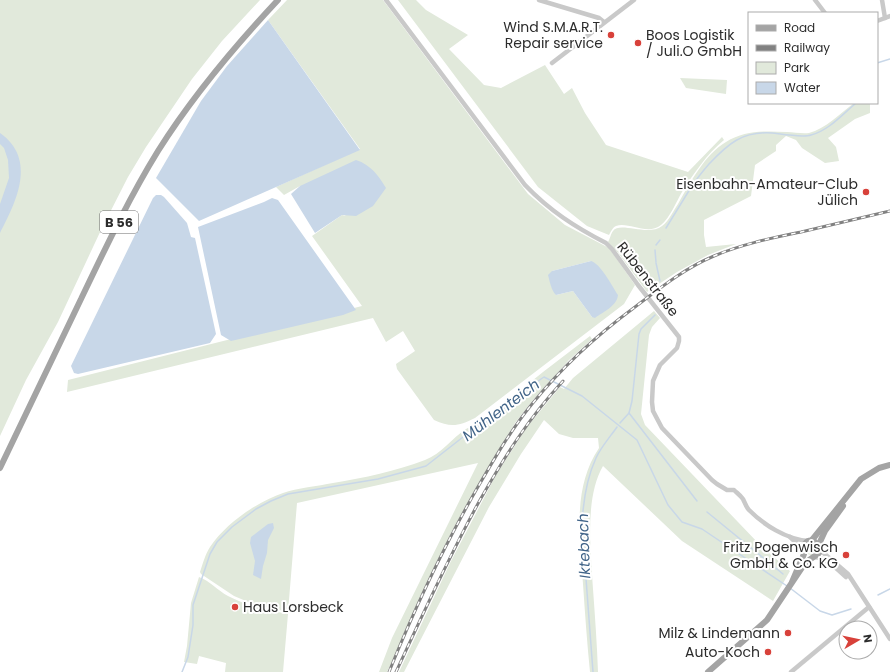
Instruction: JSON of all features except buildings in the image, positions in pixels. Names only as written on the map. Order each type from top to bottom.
[{"type":"main road","name":"B 56","points":[[0,468],[100,259],[132,197],[158,152],[214,73],[241,40],[278,0]]},
{"type":"main road","points":[[791,583],[803,551],[804,544],[810,541],[861,479],[878,468],[890,465]]},
{"type":"main road","points":[[708,672],[768,620],[805,563],[817,555],[825,531],[869,473]]},
{"type":"main road","points":[[810,541],[817,542],[819,547]]},
{"type":"main road","points":[[803,551],[813,557]]},
{"type":"street","name":"Rübenstraße","points":[[386,0],[525,185],[543,203],[562,218],[606,243],[679,337],[680,341],[677,348],[660,365],[653,381],[653,411],[662,428],[717,484],[727,490],[734,490],[742,497],[748,508],[760,520],[770,527],[789,536],[810,541]]},
{"type":"street","points":[[538,0],[599,18],[604,22]]},
{"type":"street","points":[[552,63],[634,0]]},
{"type":"street","points":[[815,0],[824,12]]},
{"type":"street","points":[[878,21],[888,17],[882,0]]},
{"type":"street","name":"Rübenstraße","points":[[789,536],[803,551]]},
{"type":"street","points":[[819,547],[822,553],[838,564],[854,583],[890,639]]},
{"type":"street","points":[[813,557],[820,558],[829,563],[854,583]]},
{"type":"street","points":[[791,672],[869,607]]},
{"type":"green space","points":[[0,0],[260,0],[222,41],[192,79],[146,147],[128,177],[101,230],[58,322],[26,380],[0,436]]},
{"type":"green space","points":[[287,0],[383,0],[528,194],[565,225],[609,248],[635,285],[624,304],[475,418],[455,425],[440,423],[434,420],[397,369],[396,364],[415,351],[403,331],[386,342],[373,318],[67,392],[68,380],[362,306],[312,236],[342,215],[346,216],[300,186],[284,195],[276,187],[360,149],[268,20]],"holes":[[[591,261],[592,317],[573,291],[556,295],[552,271]]]},
{"type":"green space","points":[[398,0],[416,0],[426,10],[468,35],[449,49],[484,85],[501,88],[545,65],[564,94],[572,88],[585,113],[606,145],[688,172],[722,137],[724,140],[712,151],[696,171],[670,214],[661,225],[656,228],[644,229],[621,225],[616,226],[609,235],[587,226],[538,187]]},
{"type":"green space","points":[[680,78],[727,80],[726,94],[686,88]]},
{"type":"green space","points":[[853,104],[870,104],[870,113],[855,119],[828,138],[836,147],[839,161],[825,163],[802,148],[796,140],[786,136],[776,145],[776,151],[755,165],[751,196],[704,220],[706,247],[736,244],[708,255],[677,272],[647,292],[619,254],[608,242],[612,232],[617,228],[649,230],[662,226],[671,216],[693,178],[705,161],[718,147],[733,138],[755,132],[771,131],[809,133],[821,128]]},
{"type":"green space","points":[[654,311],[660,318],[652,327],[649,335],[641,414],[645,425],[761,546],[790,571],[773,601],[682,541],[603,466],[597,479],[591,510],[590,543],[598,672],[590,672],[580,549],[580,514],[581,496],[585,480],[590,463],[599,448],[598,438],[573,438],[559,434],[544,420],[521,454],[489,507],[404,672],[399,672],[450,563],[496,475],[527,427],[560,387],[564,389],[573,378]]},
{"type":"green space","points":[[590,336],[592,339],[569,360],[533,400],[515,423],[452,531],[387,672],[379,672],[392,638],[478,463],[297,503],[288,612],[253,604],[234,596],[201,574],[200,572],[204,559],[210,547],[224,530],[243,514],[273,497],[289,491],[380,474],[403,468],[431,457],[466,429],[487,417]]},
{"type":"green space","points":[[811,543],[815,545],[817,549],[815,553],[811,555],[807,553],[805,549],[807,545]]},
{"type":"green space","points":[[199,577],[224,594],[242,602],[288,614],[283,672],[225,672],[226,663],[199,656],[197,664],[184,662],[191,603]]},
{"type":"water","points":[[268,20],[360,150],[199,221],[156,178],[201,101],[227,66]]},
{"type":"water","points":[[0,133],[11,143],[18,155],[21,168],[17,194],[0,233],[0,204],[9,178],[8,160],[4,148],[0,144]]},
{"type":"water","points":[[356,160],[374,171],[386,188],[373,206],[356,216],[342,215],[315,233],[291,194],[300,186]]},
{"type":"water","points":[[156,195],[161,195],[164,197],[187,223],[191,237],[195,238],[216,334],[210,343],[78,374],[74,373],[71,366],[153,198]]},
{"type":"water","points":[[272,198],[278,200],[356,310],[343,315],[231,341],[221,335],[198,227]]},
{"type":"water","points":[[591,261],[599,266],[618,295],[612,306],[595,318],[592,317],[573,291],[556,295],[548,275],[552,271]]},
{"type":"water","points":[[273,523],[274,528],[268,540],[267,553],[261,579],[253,575],[255,561],[250,543],[251,537],[268,524]]},
{"type":"waterway","name":"Iktebach","points":[[878,63],[890,59]]},
{"type":"waterway","name":"Iktebach","points":[[692,186],[709,164],[736,140],[752,134],[761,133],[798,136],[811,135],[829,126],[855,104]]},
{"type":"waterway","name":"Iktebach","points":[[666,228],[690,189]]},
{"type":"waterway","name":"Iktebach","points":[[656,245],[660,240]]},
{"type":"waterway","name":"Iktebach","points":[[655,250],[656,262]]},
{"type":"waterway","name":"Iktebach","points":[[656,263],[660,281]]},
{"type":"waterway","name":"Iktebach","points":[[620,423],[629,413],[632,401],[639,334],[641,329],[655,315]]},
{"type":"waterway","name":"Mühlenteich","points":[[182,672],[188,657],[193,625],[193,605],[210,554],[217,542],[232,527],[256,509],[288,494],[378,479],[426,466],[472,430],[490,420],[544,377],[582,396],[637,440],[668,505],[682,522],[702,529],[787,586]]},
{"type":"waterway","points":[[629,413],[697,501]]},
{"type":"waterway","name":"Iktebach","points":[[593,672],[582,525],[583,508],[587,483],[596,458],[617,427]]},
{"type":"waterway","points":[[707,512],[783,574]]},
{"type":"waterway","name":"Mühlenteich","points":[[790,588],[820,611],[832,615],[851,609]]},
{"type":"waterway","name":"Mühlenteich","points":[[878,595],[890,589]]},
{"type":"railway","points":[[389,672],[418,603],[440,558],[495,458],[516,425],[543,390],[580,352],[654,293],[683,272],[703,261],[735,248],[757,242],[890,211]]},
{"type":"railway","points":[[396,672],[426,607],[480,500],[518,438],[550,395],[563,381]]},
{"type":"place","name":"Wind S.M.A.R.T. Repair service","points":[[611,35]]},
{"type":"place","name":"Boos Logistik / Juli.O GmbH","points":[[638,43]]},
{"type":"place","name":"Eisenbahn-Amateur-Club Jülich","points":[[866,192]]},
{"type":"place","name":"Fritz Pogenwisch GmbH & Co. KG","points":[[846,555]]},
{"type":"place","name":"Haus Lorsbeck","points":[[235,607]]},
{"type":"place","name":"Milz & Lindemann","points":[[788,633]]},
{"type":"place","name":"Auto-Koch","points":[[768,652]]}]
